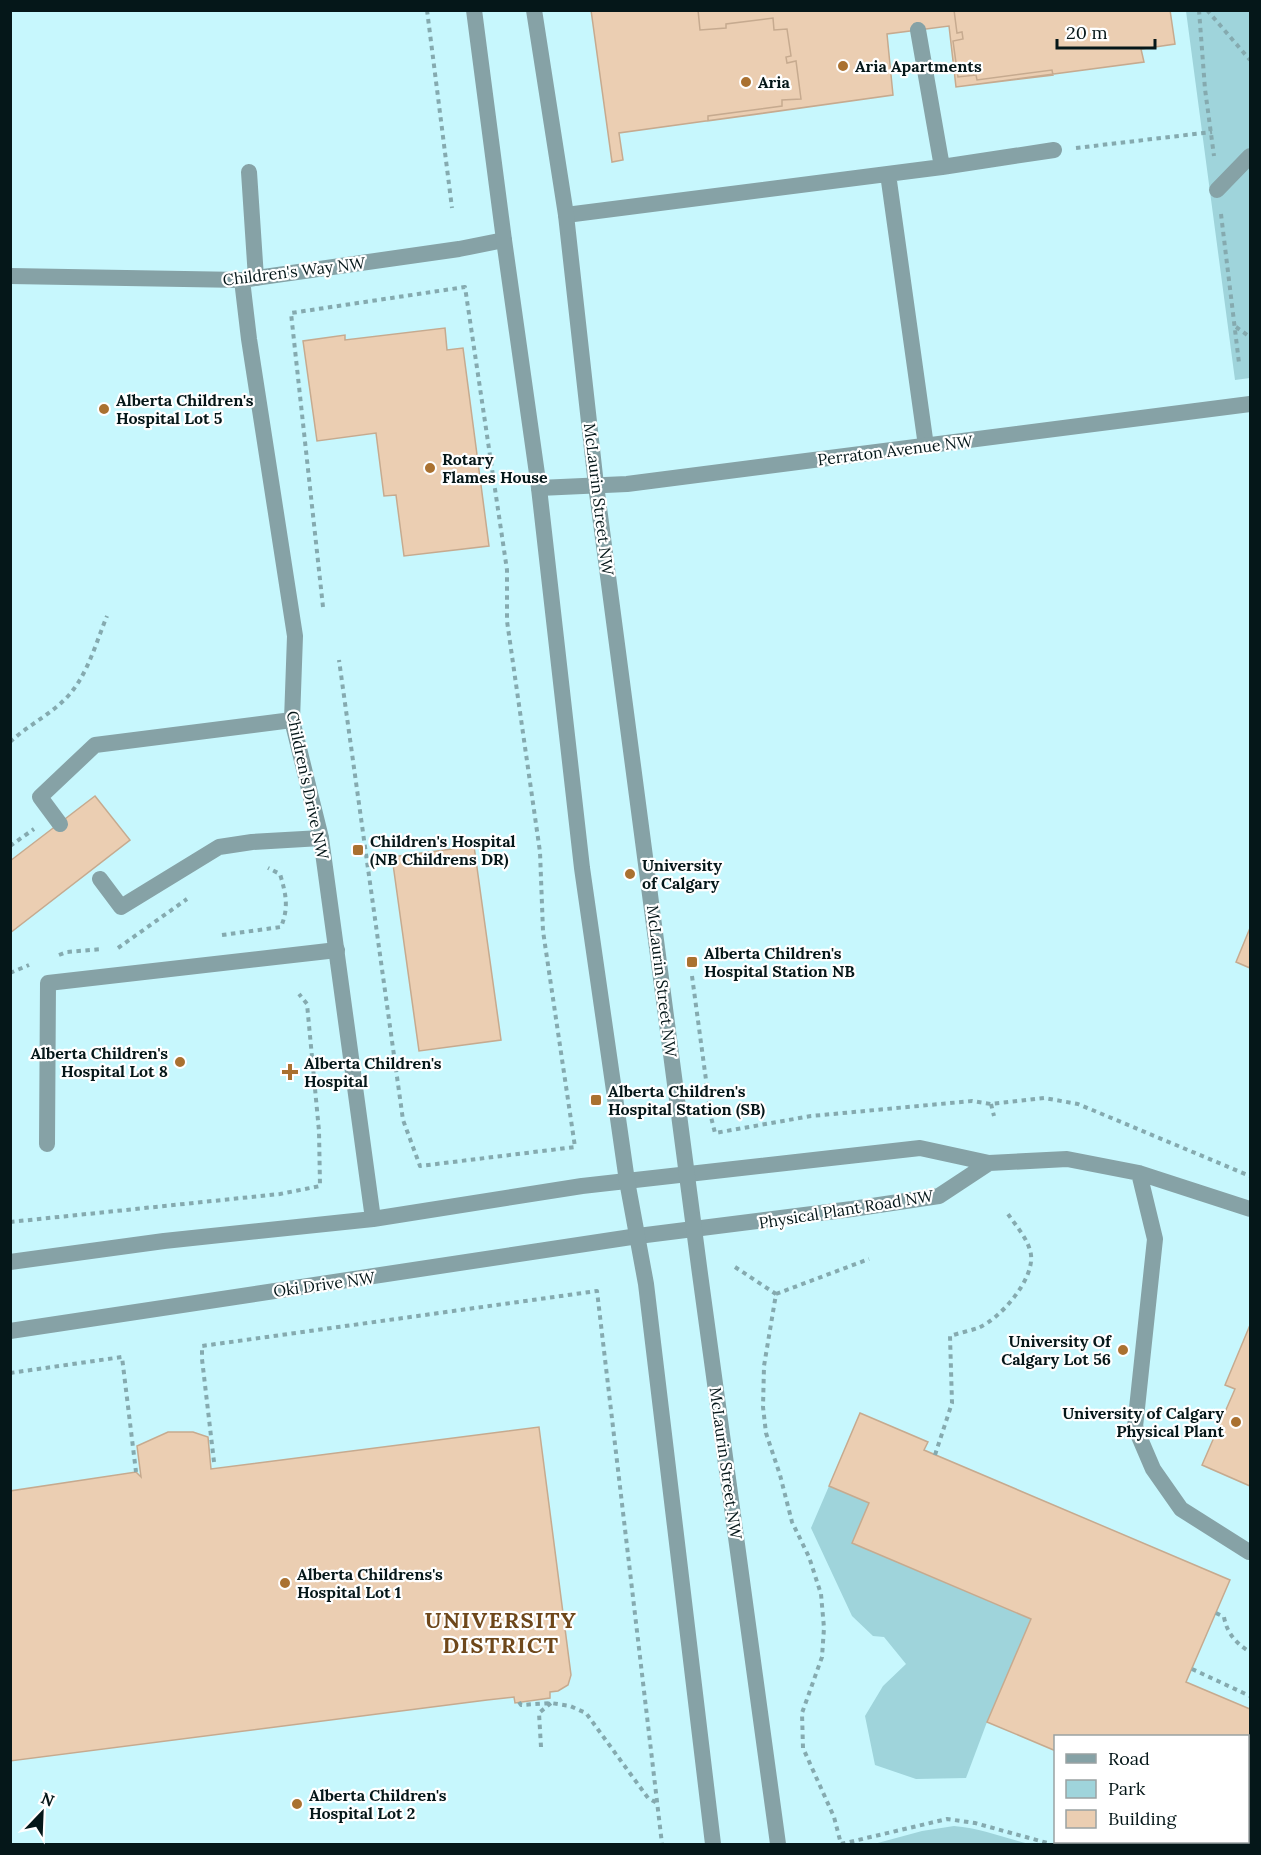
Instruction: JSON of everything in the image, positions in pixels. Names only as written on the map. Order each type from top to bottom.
[{"type":"street","points":[[474,10],[539,488],[582,868],[627,1181],[646,1284],[713,1845]]},
{"type":"street","name":"McLaurin Street NW","points":[[534,10],[566,215],[596,485],[778,1845]]},
{"type":"street","points":[[918,30],[942,167]]},
{"type":"street","points":[[566,215],[942,167],[1054,150]]},
{"type":"street","points":[[1217,190],[1251,156]]},
{"type":"street","name":"Children's Drive NW","points":[[249,172],[247,330],[295,636],[292,720],[321,838],[374,1219]]},
{"type":"street","points":[[888,174],[926,446]]},
{"type":"street","name":"Children's Way NW","points":[[10,276],[249,279],[459,249],[504,240]]},
{"type":"street","name":"Perraton Avenue NW","points":[[539,488],[627,484],[1251,404]]},
{"type":"street","points":[[60,824],[40,797],[95,745],[292,720]]},
{"type":"street","points":[[100,879],[121,907],[219,847],[252,842],[321,838]]},
{"type":"street","points":[[48,1144],[48,984],[337,950]]},
{"type":"street","points":[[10,1262],[164,1241],[374,1219],[582,1186],[920,1148],[988,1163],[1067,1159],[1139,1173],[1251,1209]]},
{"type":"street","name":"Physical Plant Road NW","points":[[638,1236],[939,1196],[988,1163]]},
{"type":"street","points":[[1139,1173],[1155,1239],[1135,1427],[1153,1469],[1181,1509],[1249,1552]]},
{"type":"street","name":"Oki Drive NW","points":[[10,1331],[638,1236]]},
{"type":"path","points":[[427,10],[452,208]]},
{"type":"path","points":[[1199,10],[1205,89],[1239,363]]},
{"type":"path","points":[[1207,10],[1251,60]]},
{"type":"path","points":[[1054,150],[1212,132]]},
{"type":"path","points":[[323,607],[291,313],[465,287],[507,570],[507,621],[540,852],[543,931],[575,1147],[420,1166],[403,1120],[339,660]]},
{"type":"path","points":[[1235,327],[1251,337]]},
{"type":"path","points":[[10,742],[63,701],[78,684],[106,616]]},
{"type":"path","points":[[213,936],[281,927],[286,914],[286,903],[280,874],[269,868],[259,868]]},
{"type":"path","points":[[130,946],[118,948],[192,895]]},
{"type":"path","points":[[692,976],[711,1117],[716,1132],[811,1116],[972,1101],[992,1104],[1044,1098],[1078,1104],[1251,1176]]},
{"type":"path","points":[[10,1222],[280,1194],[320,1186],[319,1131],[307,1004],[299,994]]},
{"type":"path","points":[[992,1104],[994,1116]]},
{"type":"path","points":[[935,1455],[952,1403],[950,1335],[980,1327],[1003,1311],[1018,1292],[1029,1270],[1031,1255],[1024,1237],[1008,1214]]},
{"type":"path","points":[[776,1294],[869,1259]]},
{"type":"path","points":[[735,1266],[776,1294]]},
{"type":"path","points":[[214,1462],[202,1346],[597,1291],[662,1845]]},
{"type":"path","points":[[776,1294],[764,1366],[763,1407],[766,1433],[792,1522],[821,1594],[824,1628],[822,1657],[802,1713],[803,1748],[834,1817],[841,1844],[947,1819],[975,1823],[1051,1845]]},
{"type":"path","points":[[10,1372],[122,1357],[136,1472]]},
{"type":"path","points":[[1216,1612],[1224,1617],[1226,1625],[1239,1645],[1251,1652]]},
{"type":"path","points":[[1192,1669],[1251,1696]]},
{"type":"path","points":[[519,1702],[521,1705],[551,1703],[570,1706],[586,1713],[648,1798],[658,1804]]},
{"type":"path","points":[[541,1747],[539,1713],[551,1703]]},
{"type":"green space","points":[[1186,11],[1250,11],[1250,378],[1235,380]]},
{"type":"green space","points":[[829,1486],[869,1503],[852,1543],[1031,1619],[966,1778],[916,1779],[875,1765],[865,1716],[883,1686],[906,1664],[884,1637],[873,1636],[852,1616],[811,1528]]},
{"type":"green space","points":[[954,1826],[983,1831],[1029,1844],[874,1844],[922,1831]]},
{"type":"building","name":"Aria","points":[[591,10],[1170,10],[1175,44],[1141,49],[1144,62],[956,87],[949,26],[887,34],[893,95],[619,133],[623,160],[612,162]]},
{"type":"building","name":"Aria Apartments","points":[[698,10],[954,10],[957,33],[962,32],[963,39],[953,41],[958,77],[976,75],[977,80],[1052,70],[1053,75],[956,87],[949,26],[887,34],[893,95],[708,121],[708,116],[782,106],[782,100],[801,99],[796,61],[787,63],[786,57],[791,56],[787,29],[774,30],[773,18],[726,24],[726,28],[700,30]]},
{"type":"building","name":"Rotary Flames House","points":[[445,328],[447,350],[463,348],[489,546],[404,556],[396,495],[384,496],[376,433],[317,441],[303,341],[345,335],[345,340]]},
{"type":"building","points":[[95,796],[130,840],[10,933],[10,861]]},
{"type":"building","points":[[474,846],[501,1040],[419,1051],[392,857]]},
{"type":"building","points":[[1250,928],[1250,968],[1236,962]]},
{"type":"building","name":"University of Calgary Physical Plant","points":[[1250,1325],[1250,1486],[1202,1465],[1235,1389],[1225,1385]]},
{"type":"building","points":[[860,1413],[928,1442],[924,1450],[1230,1580],[1186,1682],[1250,1709],[1250,1808],[1249,1735],[1054,1735],[1054,1750],[987,1722],[1031,1619],[852,1543],[869,1503],[829,1486]]},
{"type":"building","name":"Alberta Childrens's Hospital Lot 1","points":[[539,1427],[571,1675],[568,1685],[558,1691],[550,1692],[550,1698],[515,1703],[514,1697],[487,1700],[10,1761],[10,1491],[136,1472],[141,1477],[137,1446],[168,1432],[193,1432],[208,1437],[211,1469]]},
{"type":"place","name":"Aria Apartments","points":[[843,66]]},
{"type":"place","name":"Aria","points":[[746,82]]},
{"type":"place","name":"Alberta Children's Hospital Lot 5","points":[[104,409]]},
{"type":"place","name":"Rotary Flames House","points":[[430,468]]},
{"type":"place","name":"Children's Hospital (NB Childrens DR)","points":[[358,850]]},
{"type":"place","name":"University of Calgary","points":[[630,874]]},
{"type":"place","name":"Alberta Children's Hospital Station NB","points":[[692,962]]},
{"type":"place","name":"Alberta Children's Hospital Lot 8","points":[[180,1062]]},
{"type":"place","name":"Alberta Children's Hospital","points":[[290,1072]]},
{"type":"place","name":"Alberta Children's Hospital Station (SB)","points":[[596,1100]]},
{"type":"place","name":"University Of Calgary Lot 56","points":[[1123,1350]]},
{"type":"place","name":"University of Calgary Physical Plant","points":[[1236,1422]]},
{"type":"place","name":"Alberta Childrens's Hospital Lot 1","points":[[285,1583]]},
{"type":"place","name":"Alberta Children's Hospital Lot 2","points":[[297,1804]]},
{"type":"district","name":"UNIVERSITY DISTRICT","points":[[501,1632]]}]
